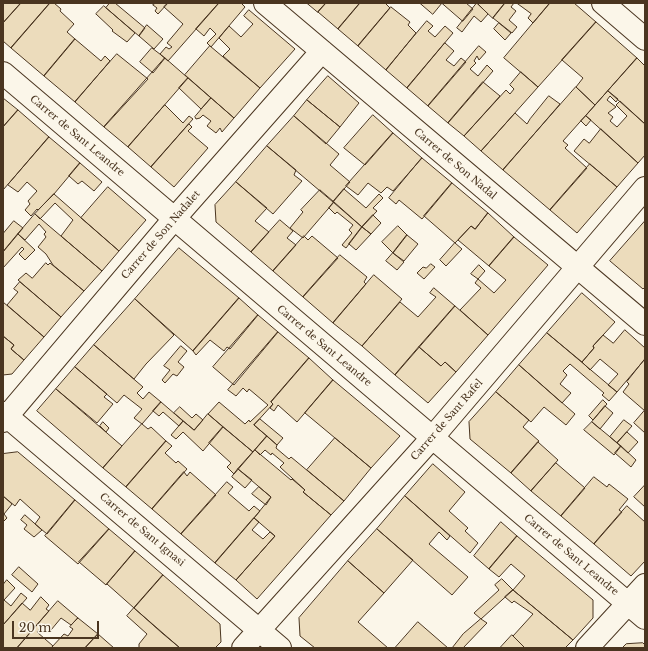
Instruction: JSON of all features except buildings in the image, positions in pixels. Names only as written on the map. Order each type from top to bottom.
[{"type":"street","name":"Carrer de Son Nadal","points":[[266,3],[645,324]]},
{"type":"street","points":[[603,3],[645,39]]},
{"type":"street","name":"Carrer de Son Nadalet","points":[[4,417],[174,219],[322,51]]},
{"type":"street","name":"Carrer de Sant Leandre","points":[[3,73],[645,618]]},
{"type":"street","name":"Carrer de Sant Rafel","points":[[243,648],[432,438],[645,188]]},
{"type":"street","name":"Carrer de Sant Ignasi","points":[[4,417],[280,648]]},
{"type":"street","points":[[587,648],[645,586]]}]
